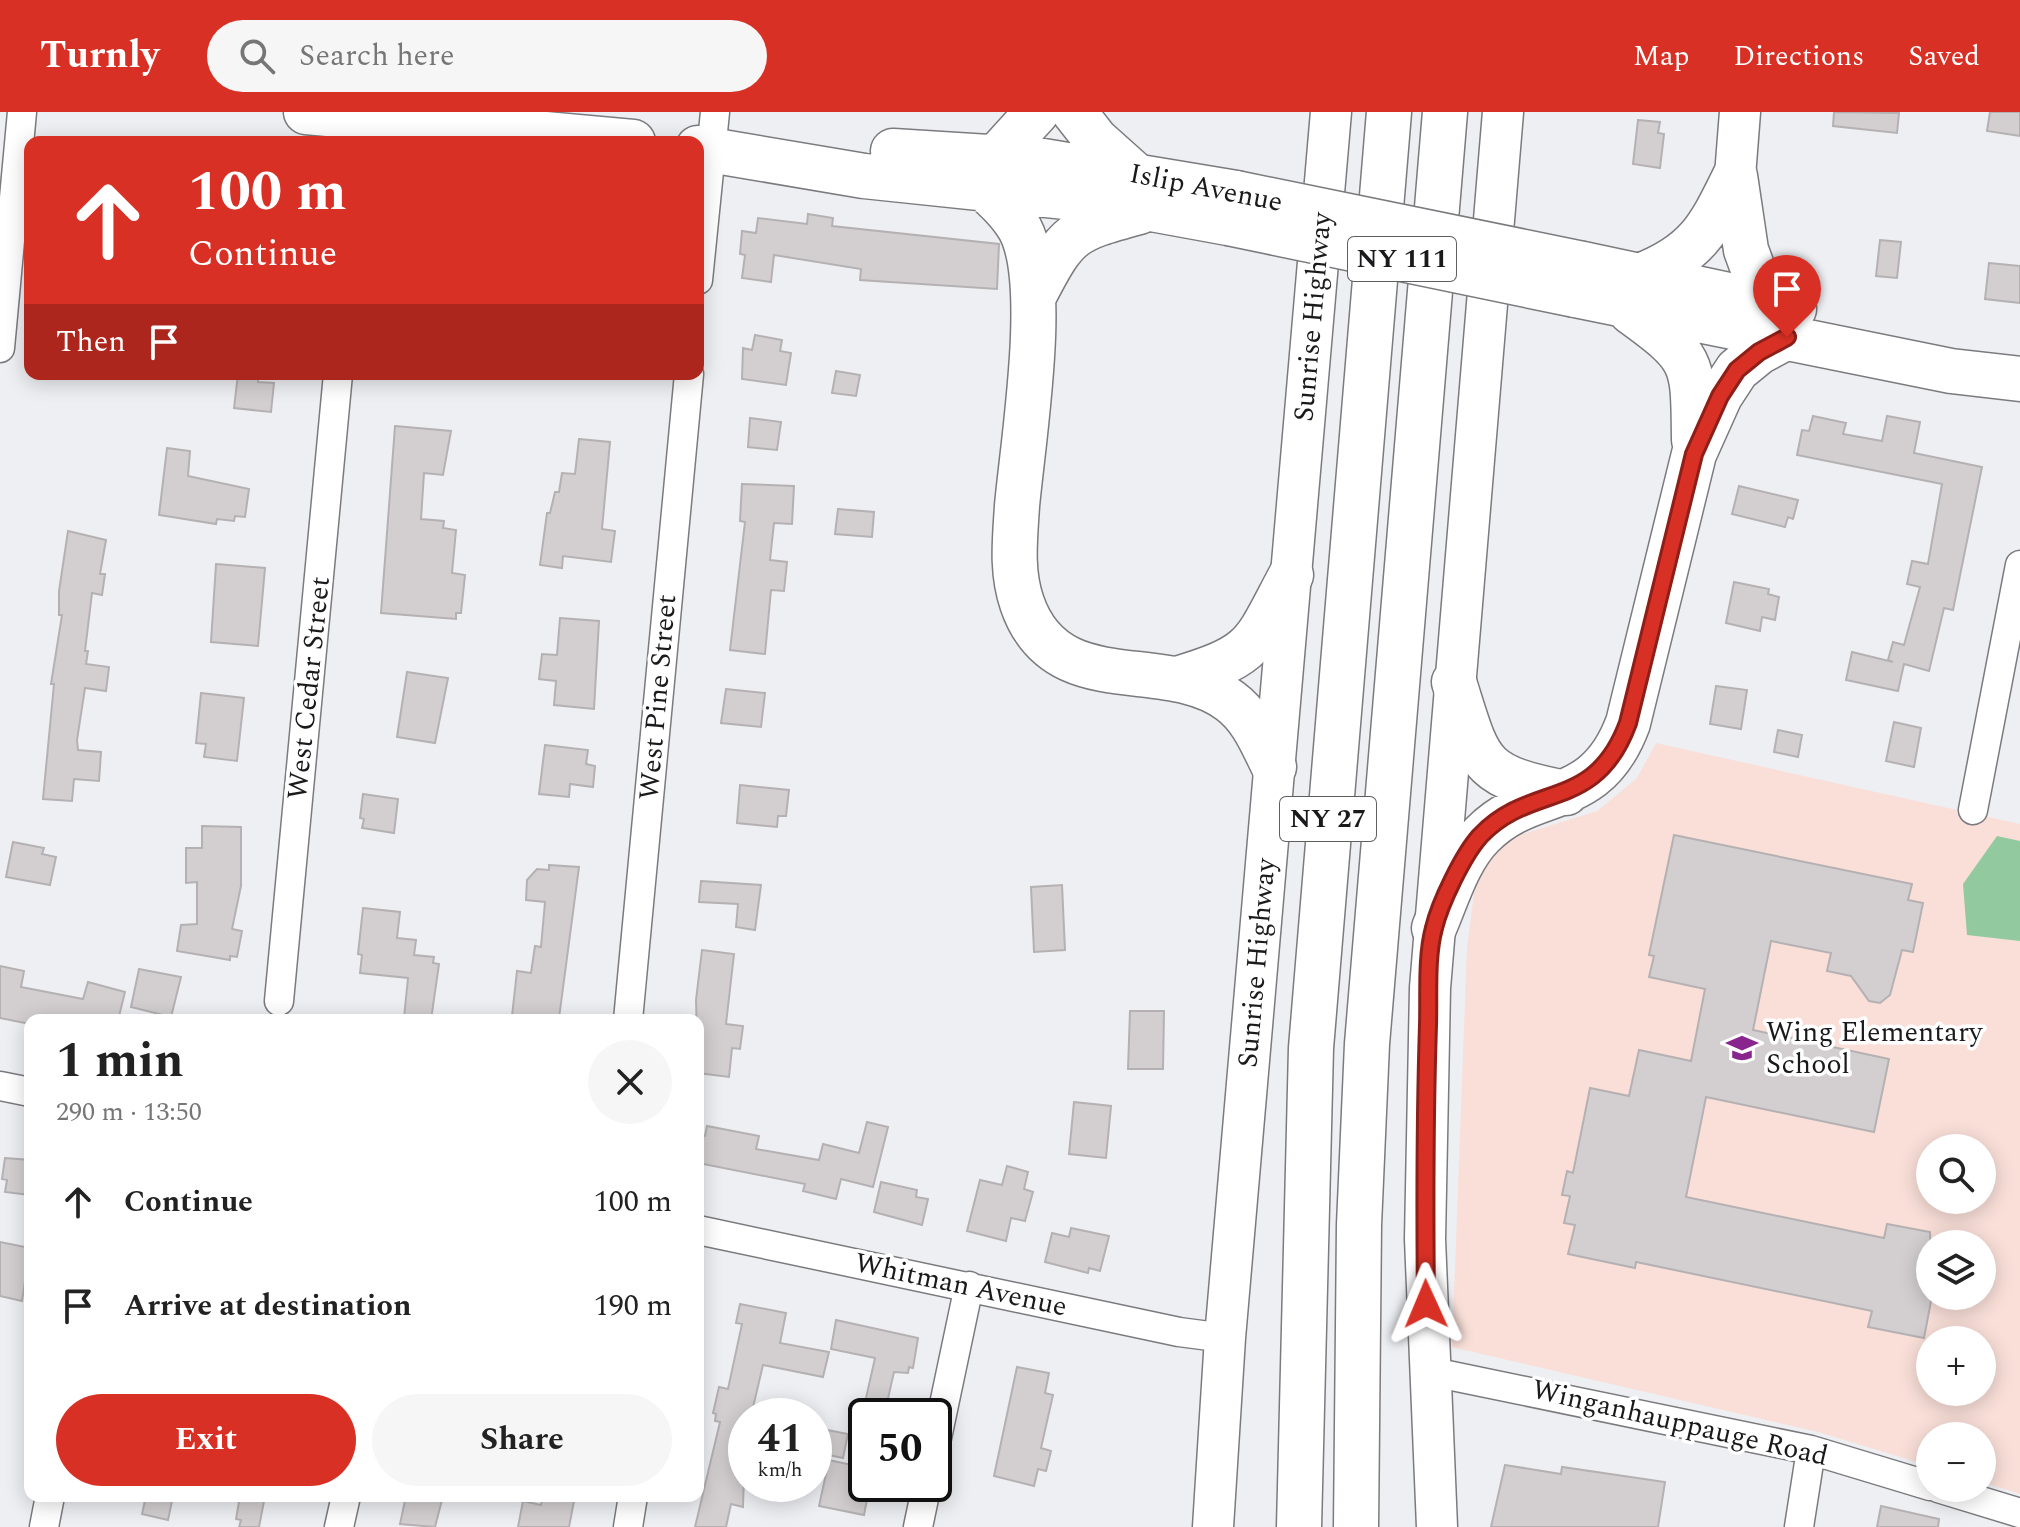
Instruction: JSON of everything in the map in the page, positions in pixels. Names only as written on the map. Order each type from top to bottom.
[{"type":"main road","points":[[306,112],[361,124],[542,136]]},
{"type":"main road","points":[[1037,112],[990,172],[1020,229],[1035,294],[1014,557],[1025,611],[1051,646],[1073,661],[1101,670],[1177,679],[1231,702],[1249,720],[1274,767]]},
{"type":"main road","points":[[1035,294],[1056,254],[1070,237],[1143,191],[1074,112]]},
{"type":"main road","name":"Sunrise Highway","points":[[1213,1527],[1225,1338],[1331,112]]},
{"type":"main road","name":"Sunrise Highway","points":[[1299,1527],[1301,1324],[1311,1048],[1389,112]]},
{"type":"main road","name":"NY 27","points":[[1356,1527],[1359,1240],[1367,1044],[1445,112]]},
{"type":"main road","points":[[1437,1527],[1428,1371],[1425,1156],[1434,928],[1503,112]]},
{"type":"main road","points":[[1434,928],[1465,858],[1482,835],[1504,817],[1566,793],[1599,773],[1623,737],[1694,454],[1720,396],[1737,370],[1759,352],[1776,320],[1746,250],[1735,176],[1740,112]]},
{"type":"main road","name":"Islip Avenue","points":[[708,136],[864,176],[990,172],[1143,191],[2020,372]]},
{"type":"main road","points":[[1694,454],[1693,376],[1689,363],[1631,290],[1681,257],[1701,239],[1735,176]]},
{"type":"main road","name":"Islip Avenue","points":[[1776,320],[1951,371],[2020,379]]},
{"type":"main road","points":[[1177,679],[1227,663],[1241,655],[1260,633],[1291,575]]},
{"type":"main road","points":[[1454,682],[1473,744],[1487,766],[1508,780],[1566,793]]},
{"type":"street","points":[[0,348],[22,112]]},
{"type":"street","points":[[704,194],[708,136]]},
{"type":"street","name":"West Cedar Street","points":[[279,1001],[337,380]]},
{"type":"street","name":"West Pine Street","points":[[629,1014],[688,380]]},
{"type":"street","points":[[1973,810],[2020,565]]},
{"type":"street","points":[[0,1086],[24,1091]]},
{"type":"street","name":"Whitman Avenue","points":[[704,1231],[1179,1332],[1225,1338]]},
{"type":"street","points":[[945,1398],[969,1286]]},
{"type":"street","name":"Winganhauppauge Road","points":[[1428,1371],[1811,1450],[1916,1482]]},
{"type":"street","points":[[1799,1527],[1811,1450]]},
{"type":"street","points":[[44,1527],[49,1502]]},
{"type":"street","points":[[339,1527],[345,1502]]},
{"type":"street","points":[[628,1527],[632,1502]]},
{"type":"street","points":[[918,1527],[923,1502]]},
{"type":"street","points":[[1984,1502],[2020,1513]]},
{"type":"shaded area","name":"Wing Elementary School","points":[[1656,743],[2020,824],[2020,1494],[1996,1486],[1996,1422],[1916,1422],[1916,1462],[1818,1432],[1452,1347],[1467,948],[1474,893],[1483,868],[1510,838],[1597,811],[1637,778]]},
{"type":"green space","points":[[1997,836],[2020,841],[2020,941],[1967,935],[1963,884]]},
{"type":"building","points":[[1834,112],[1899,113],[1897,133],[1833,126]]},
{"type":"building","points":[[1990,112],[2020,112],[2020,136],[1987,131]]},
{"type":"building","points":[[1638,120],[1660,122],[1658,133],[1664,134],[1660,168],[1633,164]]},
{"type":"building","points":[[808,214],[833,218],[832,226],[999,244],[997,289],[860,280],[861,269],[774,255],[771,282],[742,278],[745,255],[740,254],[742,231],[756,233],[758,218],[807,224]]},
{"type":"building","points":[[1880,240],[1901,242],[1897,278],[1876,276]]},
{"type":"building","points":[[1989,263],[2020,266],[2020,303],[1985,299]]},
{"type":"building","points":[[755,335],[782,340],[780,351],[791,353],[786,385],[742,379],[743,348],[752,350]]},
{"type":"building","points":[[836,371],[860,375],[856,396],[832,393]]},
{"type":"building","points":[[237,380],[274,383],[271,412],[234,408]]},
{"type":"building","points":[[1813,416],[1846,423],[1843,434],[1882,441],[1887,416],[1920,422],[1914,453],[1982,467],[1953,610],[1944,608],[1929,671],[1904,664],[1898,691],[1846,680],[1852,652],[1893,662],[1888,660],[1893,642],[1904,645],[1920,587],[1907,584],[1912,561],[1928,564],[1942,484],[1797,455],[1802,430],[1809,431]]},
{"type":"building","points":[[750,418],[781,422],[777,450],[748,447]]},
{"type":"building","points":[[395,426],[451,431],[443,475],[424,473],[421,519],[444,521],[443,528],[456,530],[452,573],[465,575],[461,613],[456,613],[456,619],[381,613]]},
{"type":"building","points":[[579,439],[610,442],[602,529],[615,531],[611,562],[563,556],[562,568],[540,565],[547,513],[550,513],[555,492],[559,492],[562,473],[575,474]]},
{"type":"building","points":[[167,448],[190,451],[188,476],[249,489],[245,517],[235,516],[234,521],[217,519],[216,524],[159,515]]},
{"type":"building","points":[[742,484],[794,486],[792,524],[774,523],[770,560],[787,562],[784,591],[771,590],[765,654],[730,650],[745,522],[740,521]]},
{"type":"building","points":[[1739,486],[1798,500],[1793,519],[1788,517],[1785,527],[1732,514]]},
{"type":"building","points":[[838,509],[874,512],[872,537],[835,534]]},
{"type":"building","points":[[68,531],[106,540],[100,574],[105,574],[102,595],[92,593],[85,651],[88,651],[86,664],[109,667],[106,691],[85,688],[77,740],[78,750],[101,752],[99,781],[74,779],[72,801],[43,799],[54,684],[51,684],[62,615],[59,615],[59,591]]},
{"type":"building","points":[[216,564],[265,568],[258,646],[211,642]]},
{"type":"building","points":[[1734,582],[1769,589],[1768,594],[1779,597],[1775,620],[1762,617],[1760,631],[1726,623]]},
{"type":"building","points":[[560,618],[599,621],[594,709],[554,705],[556,681],[539,679],[542,654],[557,655]]},
{"type":"building","points":[[407,672],[448,678],[435,743],[397,737]]},
{"type":"building","points":[[1716,686],[1747,690],[1741,729],[1710,724]]},
{"type":"building","points":[[726,689],[765,693],[761,727],[721,723]]},
{"type":"building","points":[[201,693],[244,698],[237,761],[204,757],[206,744],[196,743]]},
{"type":"building","points":[[1894,722],[1921,728],[1914,767],[1886,761]]},
{"type":"building","points":[[1778,730],[1802,735],[1798,757],[1774,752]]},
{"type":"building","points":[[545,745],[588,750],[586,764],[595,766],[593,787],[570,784],[569,797],[539,794]]},
{"type":"building","points":[[740,785],[789,790],[786,816],[778,816],[777,827],[737,823]]},
{"type":"building","points":[[363,794],[398,799],[394,833],[362,828]]},
{"type":"building","points":[[202,826],[241,827],[241,886],[232,929],[242,931],[237,957],[230,956],[230,960],[177,951],[181,925],[197,924],[197,882],[186,883],[186,848],[202,848]]},
{"type":"building","points":[[1674,835],[1912,884],[1908,900],[1923,903],[1913,952],[1902,950],[1890,995],[1880,1003],[1869,1001],[1851,976],[1827,971],[1831,953],[1771,941],[1753,1030],[1889,1059],[1874,1132],[1706,1097],[1686,1197],[1884,1238],[1887,1224],[1919,1230],[1916,1230],[1916,1310],[1929,1310],[1926,1326],[1916,1326],[1916,1336],[1868,1327],[1872,1311],[1636,1262],[1635,1268],[1568,1254],[1575,1225],[1564,1223],[1570,1196],[1562,1195],[1567,1171],[1573,1173],[1590,1088],[1629,1096],[1639,1050],[1691,1061],[1705,989],[1649,977],[1654,956],[1649,955]]},
{"type":"building","points":[[13,842],[44,848],[42,854],[56,857],[50,885],[6,877]]},
{"type":"building","points":[[549,865],[579,867],[560,1014],[512,1014],[517,971],[531,973],[535,946],[541,947],[545,902],[526,900],[527,880],[537,869],[549,870]]},
{"type":"building","points":[[701,881],[761,885],[755,930],[736,927],[738,904],[699,902]]},
{"type":"building","points":[[1062,885],[1065,950],[1034,952],[1031,887]]},
{"type":"building","points":[[363,908],[400,912],[397,938],[416,940],[414,955],[434,957],[433,963],[439,964],[432,1014],[404,1014],[408,978],[360,973],[362,955],[358,954]]},
{"type":"building","points":[[702,950],[734,954],[726,1024],[743,1026],[740,1049],[732,1048],[729,1077],[704,1074],[704,1014],[696,1014]]},
{"type":"building","points":[[0,966],[24,971],[21,987],[83,999],[88,982],[125,992],[120,1014],[24,1014],[24,1023],[0,1018]]},
{"type":"building","points":[[139,969],[181,977],[172,1014],[131,1007]]},
{"type":"building","points":[[1130,1011],[1164,1011],[1163,1069],[1128,1069]]},
{"type":"building","points":[[1074,1102],[1111,1106],[1106,1158],[1069,1154]]},
{"type":"building","points":[[867,1122],[888,1127],[873,1187],[841,1179],[836,1199],[803,1191],[805,1184],[704,1164],[704,1136],[707,1126],[759,1136],[756,1149],[819,1160],[823,1144],[859,1153]]},
{"type":"building","points":[[5,1158],[24,1160],[24,1194],[5,1192],[7,1180],[2,1179]]},
{"type":"building","points":[[1007,1166],[1028,1172],[1024,1189],[1033,1192],[1025,1221],[1011,1218],[1006,1241],[967,1231],[980,1180],[1002,1185]]},
{"type":"building","points":[[881,1182],[917,1190],[916,1197],[928,1199],[922,1225],[874,1212]]},
{"type":"building","points":[[1071,1228],[1109,1236],[1100,1271],[1089,1268],[1088,1273],[1045,1262],[1052,1233],[1069,1237]]},
{"type":"building","points":[[0,1242],[24,1247],[22,1301],[0,1296]]},
{"type":"building","points":[[740,1304],[786,1313],[780,1343],[829,1352],[823,1377],[763,1365],[755,1398],[728,1398],[728,1502],[743,1502],[743,1507],[731,1504],[726,1527],[695,1527],[701,1502],[704,1502],[704,1489],[720,1422],[715,1421],[716,1414],[713,1413],[719,1387],[728,1389],[742,1324],[736,1323]]},
{"type":"building","points":[[836,1320],[918,1338],[913,1368],[909,1367],[908,1373],[894,1372],[888,1398],[866,1398],[875,1358],[831,1349]]},
{"type":"building","points":[[1017,1367],[1049,1373],[1045,1393],[1053,1395],[1041,1448],[1051,1451],[1046,1471],[1038,1469],[1034,1486],[994,1476]]},
{"type":"building","points":[[832,1431],[848,1434],[843,1458],[832,1456]]},
{"type":"building","points":[[832,1461],[848,1464],[848,1502],[867,1502],[864,1515],[819,1506],[820,1502],[832,1502]]},
{"type":"building","points":[[1505,1465],[1561,1474],[1562,1467],[1665,1482],[1658,1527],[1491,1527]]},
{"type":"building","points":[[145,1502],[172,1502],[168,1520],[142,1514]]},
{"type":"building","points":[[239,1502],[264,1502],[259,1527],[239,1527],[241,1520],[236,1519]]},
{"type":"building","points":[[405,1502],[441,1502],[435,1527],[400,1524]]},
{"type":"building","points":[[523,1502],[541,1505],[542,1502],[574,1502],[569,1527],[518,1527]]},
{"type":"building","points":[[1881,1506],[1939,1519],[1938,1527],[1877,1527]]},
{"type":"place","name":"Wing Elementary School","points":[[1742,1048]]},
{"type":"route","points":[[1426,1304],[1426,1113],[1434,928],[1465,858],[1482,835],[1504,817],[1589,781],[1617,751],[1628,723],[1694,454],[1728,381],[1747,360],[1787,337]]}]
